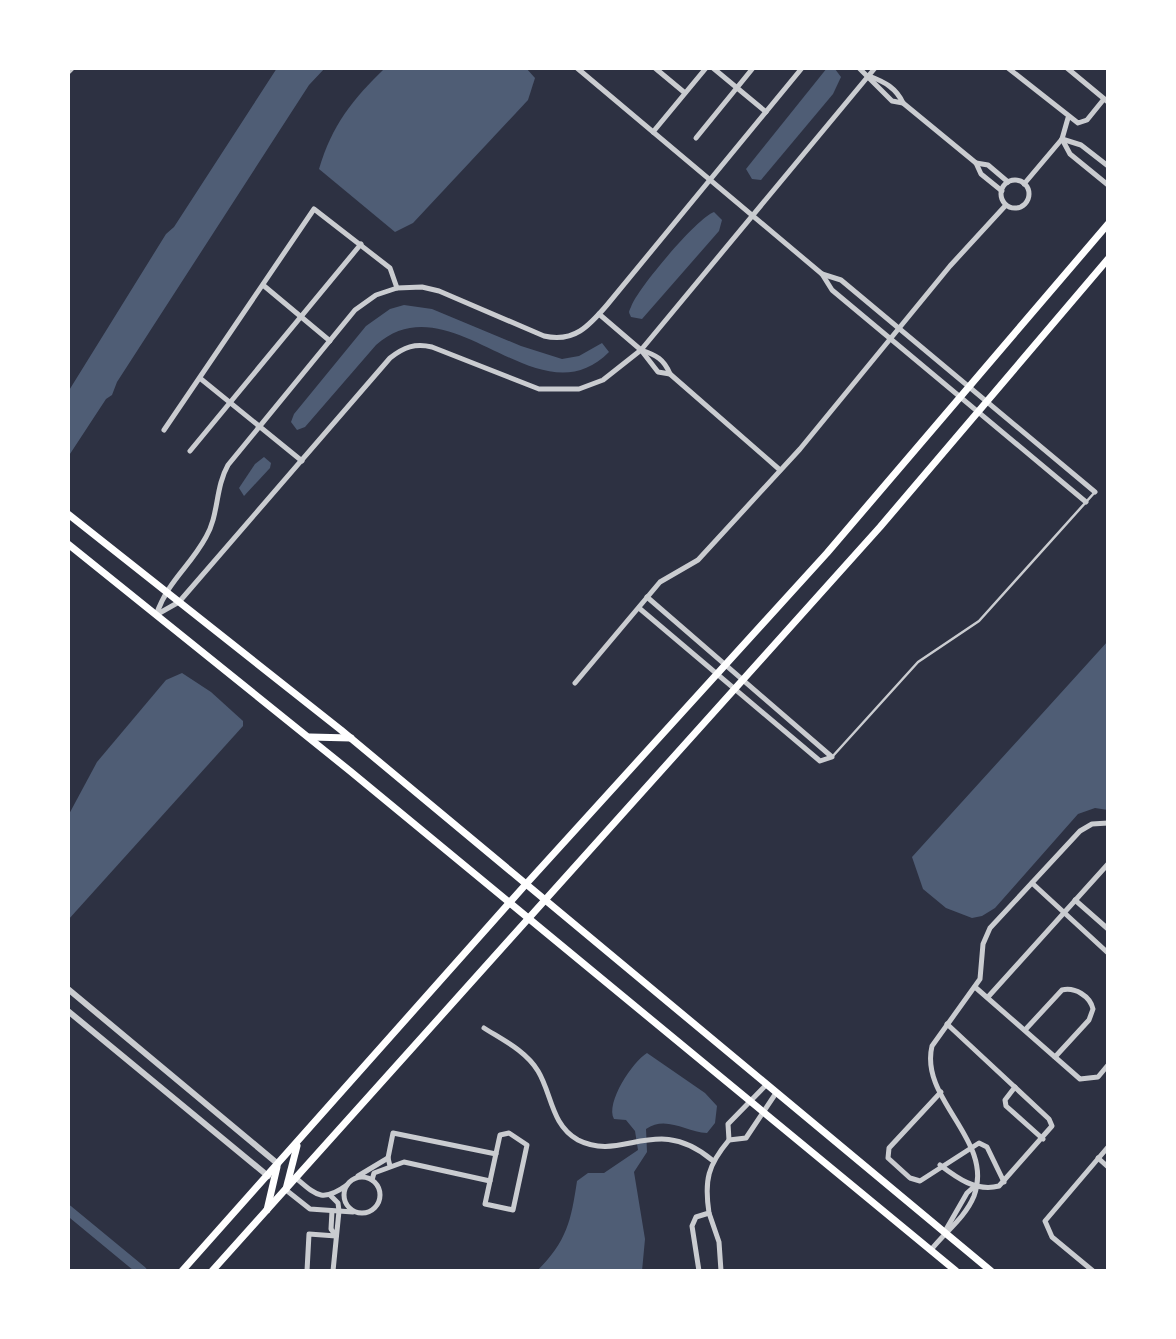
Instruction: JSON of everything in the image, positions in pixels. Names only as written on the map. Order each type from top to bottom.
[{"type":"main road","points":[[182,1271],[527,883],[827,553],[1108,224]]},
{"type":"main road","points":[[212,1271],[744,680],[989,402],[1108,259]]},
{"type":"main road","points":[[68,514],[351,738],[991,1271]]},
{"type":"main road","points":[[68,544],[309,737],[956,1271]]},
{"type":"main road","points":[[309,737],[351,738]]},
{"type":"main road","points":[[286,1190],[298,1142]]},
{"type":"main road","points":[[267,1210],[278,1164]]},
{"type":"street","points":[[577,68],[822,274],[832,290],[1086,502]]},
{"type":"street","points":[[655,68],[685,93]]},
{"type":"street","points":[[653,132],[706,68]]},
{"type":"street","points":[[713,68],[766,112]]},
{"type":"street","points":[[696,138],[753,68]]},
{"type":"street","points":[[156,615],[165,591],[207,536],[221,477],[355,310],[376,295],[397,288],[422,287],[439,291],[552,338],[575,335],[599,314],[802,68]]},
{"type":"street","points":[[859,68],[892,101],[903,103]]},
{"type":"street","points":[[156,615],[179,602],[390,358],[408,347],[432,347],[528,386],[559,391],[579,389],[603,380],[641,350],[875,68]]},
{"type":"street","points":[[1008,68],[1068,118],[1078,123],[1087,120],[1106,100],[1067,68]]},
{"type":"street","points":[[869,76],[885,82],[898,93],[903,103],[976,163],[981,174],[1002,191],[1006,205]]},
{"type":"street","points":[[1024,184],[1062,139],[1068,118]]},
{"type":"street","points":[[1062,139],[1081,145],[1108,166]]},
{"type":"street","points":[[1062,139],[1070,154],[1108,185]]},
{"type":"street","points":[[976,163],[988,165],[1008,182],[1017,181],[1024,184],[1028,191],[1026,203],[1014,208],[1006,205]]},
{"type":"street","points":[[1002,191],[1008,182]]},
{"type":"street","points":[[575,683],[667,576],[698,560],[780,470],[950,266],[1006,205]]},
{"type":"street","points":[[164,430],[201,379],[309,212],[320,210],[390,268],[397,288]]},
{"type":"street","points":[[190,451],[360,244]]},
{"type":"street","points":[[822,274],[842,280],[1095,492]]},
{"type":"street","points":[[263,285],[330,341]]},
{"type":"street","points":[[599,314],[641,350],[658,372],[670,374]]},
{"type":"street","points":[[641,350],[656,355],[666,363],[670,374],[780,470]]},
{"type":"street","points":[[201,379],[302,461]]},
{"type":"street","points":[[1027,452],[1037,441]]},
{"type":"street","points":[[647,597],[832,757]]},
{"type":"street","points":[[639,608],[820,761],[832,757]]},
{"type":"street","points":[[931,1250],[967,1193],[976,1185],[979,1170],[971,1147],[941,1092],[930,1059],[935,1040],[981,974],[983,944],[990,929],[1080,831],[1092,824],[1108,823]]},
{"type":"street","points":[[988,997],[1108,864]]},
{"type":"street","points":[[1032,883],[1108,953]]},
{"type":"street","points":[[1075,901],[1108,929]]},
{"type":"street","points":[[975,986],[1075,1075],[1086,1080],[1098,1077],[1108,1065]]},
{"type":"street","points":[[68,989],[278,1164]]},
{"type":"street","points":[[1025,1030],[1062,990],[1071,989],[1090,1000],[1093,1009],[1088,1020],[1055,1057]]},
{"type":"street","points":[[68,1011],[268,1176]]},
{"type":"street","points":[[940,1165],[964,1183],[993,1188],[1004,1182],[1051,1130],[1051,1122],[947,1024]]},
{"type":"street","points":[[484,1028],[532,1063],[540,1073],[553,1111],[570,1134],[579,1140],[598,1144],[648,1139],[676,1140],[692,1145],[712,1160]]},
{"type":"street","points":[[729,1140],[728,1124],[766,1085]]},
{"type":"street","points":[[1015,1087],[1005,1100],[1006,1106],[1043,1139]]},
{"type":"street","points":[[941,1092],[887,1155],[915,1181],[926,1178],[940,1165],[979,1143],[987,1146],[1004,1182]]},
{"type":"street","points":[[721,1271],[719,1242],[709,1213],[707,1183],[712,1160],[729,1140],[746,1138],[776,1093]]},
{"type":"street","points":[[390,1166],[388,1158],[393,1133],[496,1154]]},
{"type":"street","points":[[509,1133],[527,1145],[513,1210],[485,1204],[496,1154],[500,1135],[509,1133]]},
{"type":"street","points":[[1093,1271],[1052,1237],[1045,1227],[1047,1215],[1108,1147]]},
{"type":"street","points":[[296,1178],[314,1194],[330,1195],[388,1158]]},
{"type":"street","points":[[1098,1158],[1108,1167]]},
{"type":"street","points":[[372,1180],[374,1173],[404,1162],[490,1181]]},
{"type":"street","points":[[286,1190],[305,1206],[367,1213],[377,1206],[380,1189],[372,1180],[355,1178]]},
{"type":"street","points":[[346,1185],[345,1200],[356,1212]]},
{"type":"street","points":[[330,1195],[338,1203],[331,1229],[336,1236],[333,1271]]},
{"type":"street","points":[[699,1271],[692,1226],[696,1217],[709,1213]]},
{"type":"street","points":[[307,1271],[309,1234],[336,1236]]},
{"type":"lane","points":[[68,74],[74,68]]},
{"type":"lane","points":[[832,757],[918,663],[979,621],[1095,492]]},
{"type":"water","points":[[277,68],[325,68],[309,85],[117,382],[112,395],[106,399],[68,457],[68,392],[166,234],[174,227]]},
{"type":"water","points":[[385,68],[526,68],[535,78],[528,100],[413,223],[395,232],[319,169],[330,139],[344,114]]},
{"type":"water","points":[[827,68],[835,69],[841,77],[833,94],[761,180],[752,179],[746,169]]},
{"type":"water","points":[[714,212],[722,220],[719,231],[642,319],[631,317],[629,311],[656,270],[695,226]]},
{"type":"water","points":[[404,305],[432,309],[521,346],[562,359],[579,356],[602,343],[609,352],[582,370],[553,372],[524,364],[464,337],[434,328],[405,329],[376,345],[305,427],[297,430],[291,422],[294,414],[366,326],[390,309]]},
{"type":"water","points":[[264,457],[271,463],[270,468],[244,496],[239,488],[255,464]]},
{"type":"water","points":[[1108,641],[1108,810],[1095,808],[1078,814],[995,908],[982,916],[972,918],[946,908],[923,889],[912,857]]},
{"type":"water","points":[[182,673],[211,692],[243,721],[243,726],[68,920],[68,816],[97,762],[166,680]]},
{"type":"water","points":[[647,1053],[705,1093],[717,1106],[715,1123],[707,1133],[669,1124],[654,1125],[646,1129],[647,1152],[634,1172],[645,1239],[642,1271],[537,1271],[555,1250],[566,1230],[577,1181],[588,1173],[604,1173],[638,1150],[635,1131],[626,1120],[614,1119],[612,1112],[622,1083],[635,1064]]},
{"type":"waterway","points":[[68,1210],[142,1271]]}]
